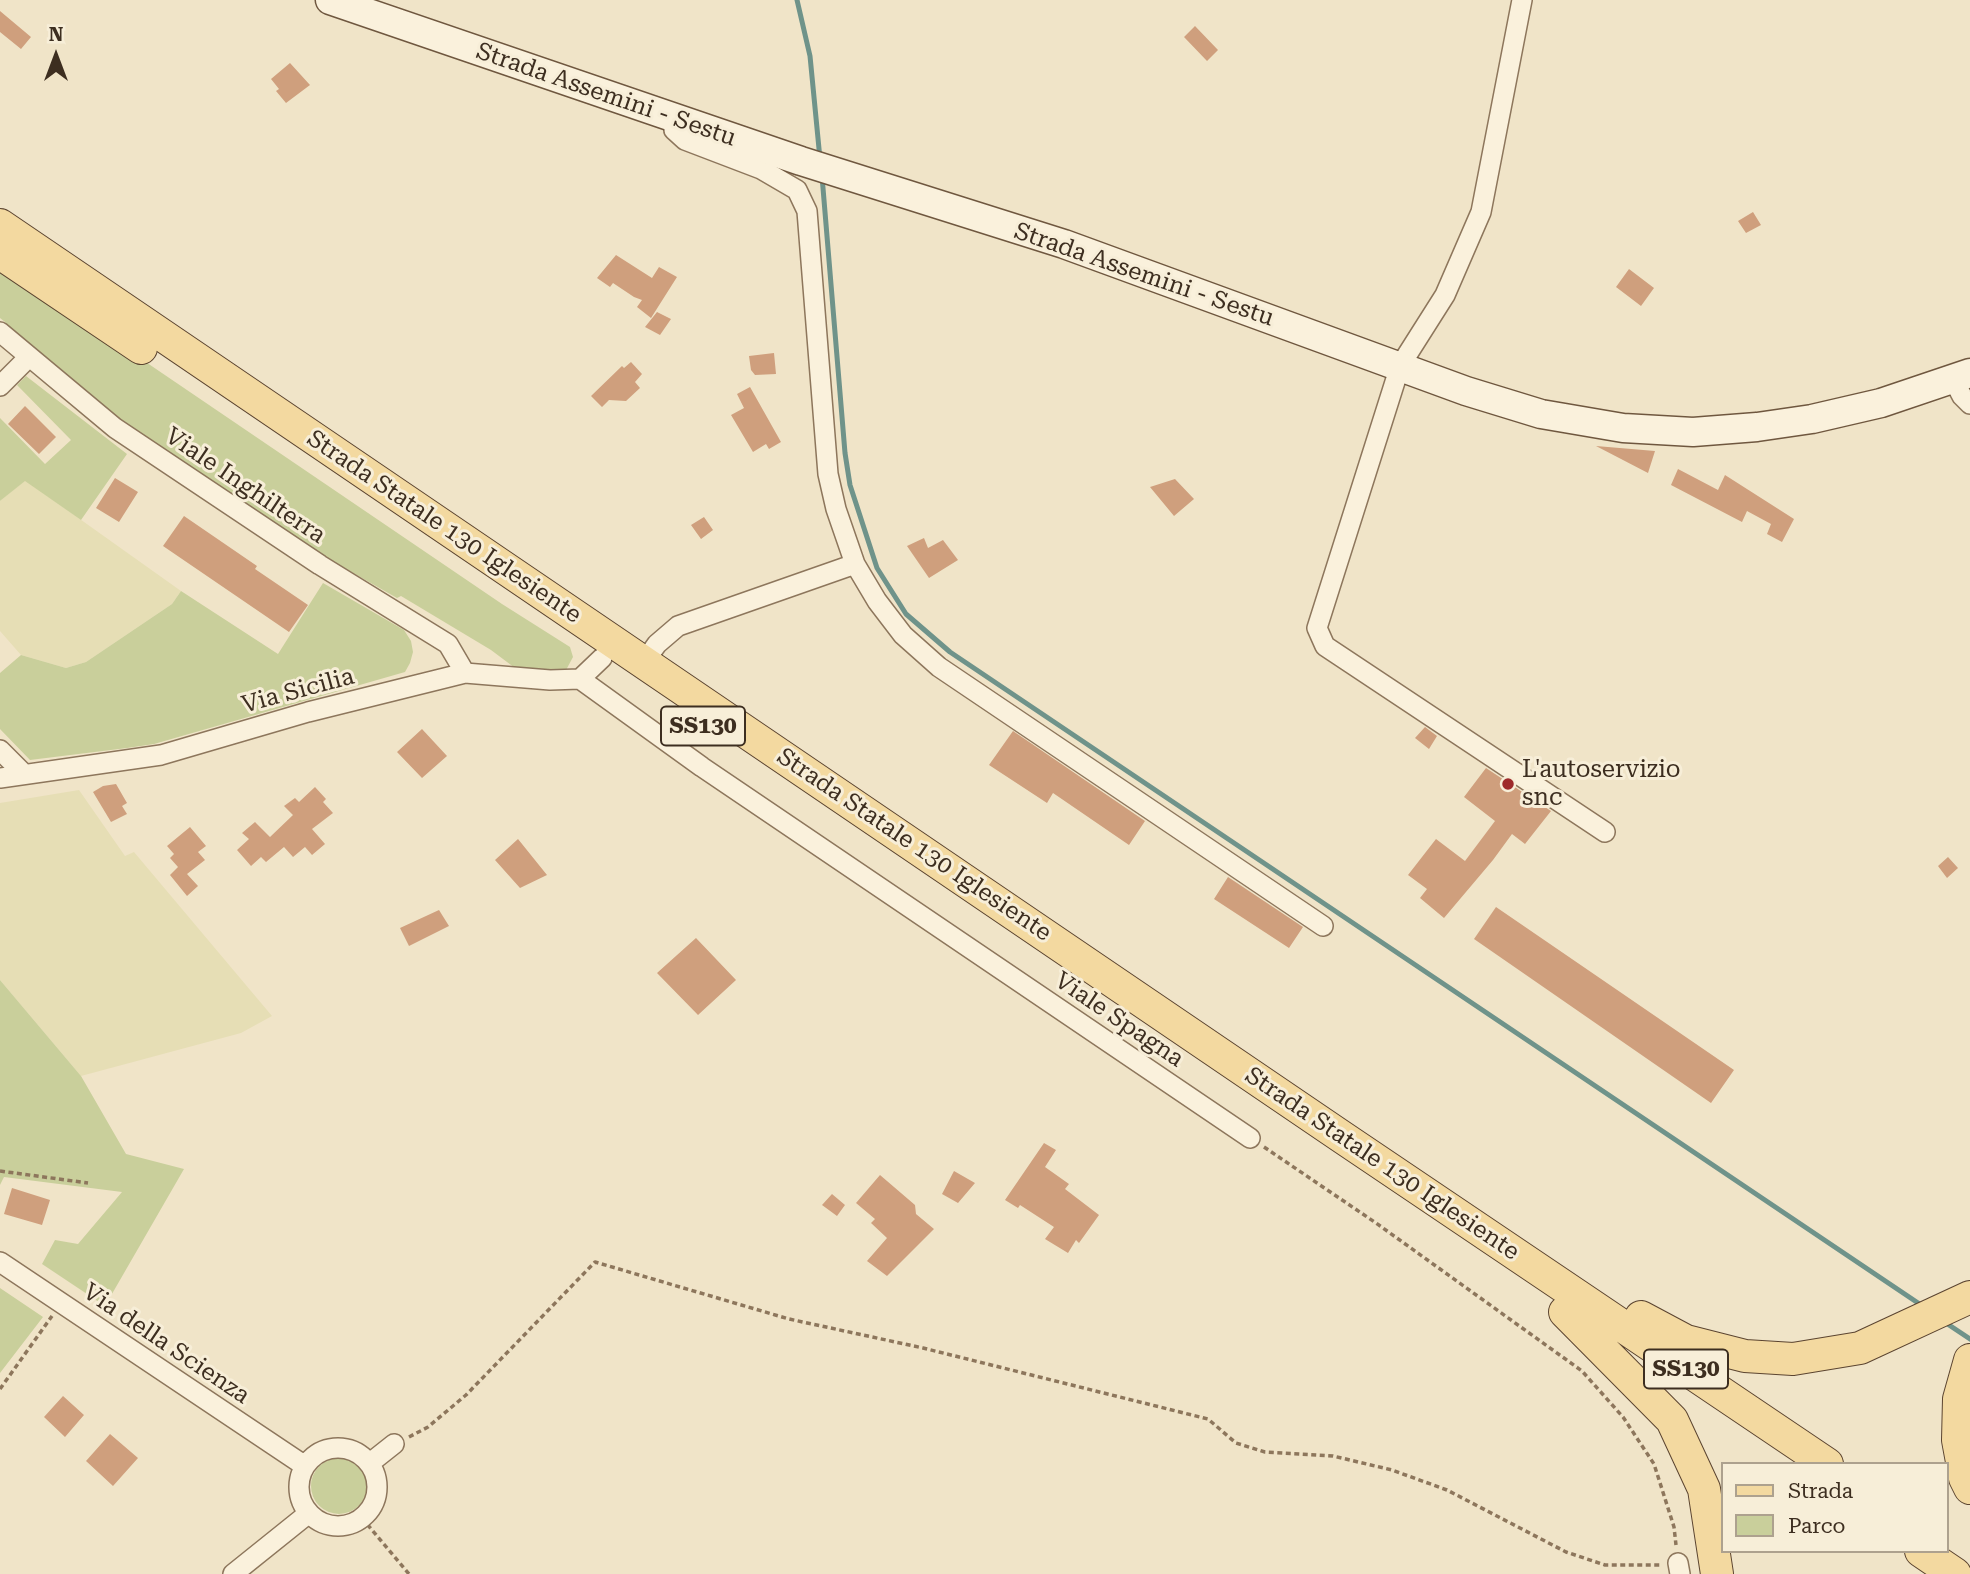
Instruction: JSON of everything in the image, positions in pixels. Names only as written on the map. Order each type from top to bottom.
[{"type":"main road","name":"Strada Statale 130 Iglesiente","points":[[0,225],[1824,1462]]},
{"type":"main road","name":"Strada Statale 130 Iglesiente","points":[[0,253],[591,668],[1788,1462]]},
{"type":"main road","points":[[1545,1273],[1603,1297],[1686,1341],[1745,1356],[1793,1359],[1860,1348],[1970,1297]]},
{"type":"main road","points":[[1565,1312],[1672,1420],[1704,1489],[1717,1574]]},
{"type":"main road","points":[[1970,1360],[1959,1399],[1958,1440],[1965,1478],[1970,1488]]},
{"type":"main road","points":[[1949,1546],[1970,1560]]},
{"type":"main road","points":[[1924,1553],[1955,1574]]},
{"type":"street","name":"Strada Assemini - Sestu","points":[[330,0],[801,161],[1064,244],[1466,391],[1541,414],[1623,428],[1693,432],[1758,428],[1881,403],[1961,376]]},
{"type":"street","points":[[1522,0],[1481,212],[1446,295],[1400,366],[1317,628],[1325,646],[1605,832]]},
{"type":"street","points":[[675,119],[674,130],[685,140],[761,169],[797,190],[807,211],[828,474],[836,509],[855,564],[877,601],[904,635],[939,667],[1323,926]]},
{"type":"street","name":"Viale Inghilterra","points":[[0,332],[28,358],[126,436],[320,565],[448,644],[465,673]]},
{"type":"street","points":[[0,386],[28,358]]},
{"type":"street","points":[[1961,376],[1962,396],[1970,404]]},
{"type":"street","points":[[644,662],[657,644],[678,626],[855,564]]},
{"type":"street","name":"Via Sicilia","points":[[0,778],[160,755],[308,712],[465,673],[550,680],[591,668]]},
{"type":"street","name":"Viale Spagna","points":[[591,668],[702,767],[1251,1138]]},
{"type":"street","points":[[0,750],[23,773]]},
{"type":"street","name":"Via della Scienza","points":[[0,1262],[305,1466]]},
{"type":"street","points":[[370,1463],[394,1444]]},
{"type":"street","points":[[337,1448],[361,1455],[370,1463],[378,1489],[375,1502],[362,1518],[344,1526],[330,1525],[318,1521],[309,1513],[299,1490],[305,1466],[313,1457],[337,1448]]},
{"type":"street","points":[[233,1574],[309,1513]]},
{"type":"path","points":[[394,1444],[428,1427],[466,1395],[595,1262],[789,1319],[923,1348],[1208,1419],[1236,1443],[1265,1452],[1333,1456],[1392,1470],[1447,1490],[1566,1552],[1605,1565],[1679,1569],[1674,1527],[1654,1464],[1623,1417],[1582,1371],[1376,1223],[1251,1138]]},
{"type":"path","points":[[0,1171],[88,1183]]},
{"type":"path","points":[[0,1389],[61,1303]]},
{"type":"path","points":[[362,1518],[409,1574]]},
{"type":"shaded area","points":[[25,480],[181,591],[172,604],[86,662],[66,668],[21,655],[0,631],[0,501]]},
{"type":"shaded area","points":[[79,790],[125,856],[134,852],[272,1016],[241,1033],[81,1076],[0,980],[0,803]]},
{"type":"green space","points":[[0,263],[502,604],[570,647],[573,657],[565,672],[519,671],[491,650],[401,596],[397,598],[304,545],[139,434],[31,354],[12,335],[0,318]]},
{"type":"green space","points":[[26,376],[127,454],[81,520],[25,481],[0,501],[0,418],[45,464],[71,440],[17,385]]},
{"type":"green space","points":[[323,583],[404,630],[411,641],[413,652],[405,672],[154,744],[127,748],[30,760],[0,729],[0,673],[21,655],[66,668],[86,662],[172,604],[181,591],[278,654]]},
{"type":"green space","points":[[0,980],[81,1076],[126,1154],[184,1169],[105,1306],[42,1264],[55,1240],[78,1244],[122,1192],[4,1177],[0,1185]]},
{"type":"green space","points":[[0,1288],[43,1317],[0,1373]]},
{"type":"green space","points":[[339,1458],[350,1460],[359,1466],[365,1475],[365,1497],[359,1506],[350,1512],[339,1514],[328,1512],[319,1506],[313,1497],[311,1486],[313,1475],[319,1466],[328,1460]]},
{"type":"building","points":[[0,11],[31,37],[21,49],[0,32]]},
{"type":"building","points":[[1195,26],[1218,50],[1207,61],[1184,37]]},
{"type":"building","points":[[290,63],[310,85],[286,103],[276,91],[279,89],[271,79]]},
{"type":"building","points":[[1753,212],[1761,225],[1746,233],[1738,221]]},
{"type":"building","points":[[616,255],[652,278],[659,267],[677,277],[651,318],[637,307],[642,300],[613,283],[610,287],[597,278]]},
{"type":"building","points":[[1629,269],[1654,288],[1641,306],[1616,287]]},
{"type":"building","points":[[657,312],[671,319],[660,335],[645,327]]},
{"type":"building","points":[[774,353],[776,374],[755,375],[751,370],[749,356]]},
{"type":"building","points":[[631,362],[642,374],[635,382],[640,388],[626,401],[609,400],[602,407],[591,396],[622,366],[624,368]]},
{"type":"building","points":[[750,387],[781,442],[769,449],[766,444],[753,452],[731,415],[744,408],[737,394]]},
{"type":"building","points":[[25,406],[56,437],[39,454],[8,424]]},
{"type":"building","points":[[1596,446],[1655,451],[1648,473]]},
{"type":"building","points":[[1678,469],[1718,490],[1725,475],[1794,519],[1782,542],[1767,534],[1771,524],[1747,511],[1742,522],[1671,485]]},
{"type":"building","points":[[115,478],[138,492],[119,522],[96,508]]},
{"type":"building","points":[[1175,479],[1194,499],[1174,516],[1150,487]]},
{"type":"building","points":[[184,516],[308,605],[289,632],[163,546]]},
{"type":"building","points":[[704,517],[713,530],[701,539],[691,525]]},
{"type":"building","points":[[924,538],[928,548],[943,540],[958,560],[929,578],[907,546]]},
{"type":"building","points":[[1425,727],[1437,736],[1429,749],[1415,738]]},
{"type":"building","points":[[422,729],[447,756],[422,778],[397,752]]},
{"type":"building","points":[[1013,731],[1145,821],[1129,845],[1053,793],[1047,803],[989,765]]},
{"type":"building","points":[[1486,768],[1551,811],[1525,844],[1512,834],[1444,918],[1420,898],[1427,889],[1408,875],[1436,839],[1465,861],[1495,821],[1464,797]]},
{"type":"building","points":[[116,784],[127,803],[122,806],[127,814],[111,822],[93,792],[103,786]]},
{"type":"building","points":[[315,787],[326,799],[323,802],[333,813],[312,829],[325,844],[312,855],[305,847],[293,857],[284,847],[266,862],[261,857],[251,866],[237,850],[249,839],[242,833],[255,822],[270,837],[293,815],[284,806],[295,798],[299,802]]},
{"type":"building","points":[[190,827],[206,846],[198,852],[205,860],[187,874],[198,886],[187,896],[170,875],[178,867],[170,858],[174,854],[167,846]]},
{"type":"building","points":[[518,839],[547,875],[520,888],[495,860]]},
{"type":"building","points":[[1948,857],[1958,868],[1947,878],[1938,866]]},
{"type":"building","points":[[1228,877],[1303,927],[1289,948],[1214,899]]},
{"type":"building","points":[[1496,907],[1734,1070],[1711,1103],[1474,939]]},
{"type":"building","points":[[439,910],[449,926],[409,946],[400,928]]},
{"type":"building","points":[[696,938],[736,980],[698,1015],[657,973]]},
{"type":"building","points":[[1044,1143],[1056,1150],[1045,1167],[1069,1184],[1065,1189],[1099,1215],[1079,1243],[1076,1240],[1068,1253],[1045,1239],[1054,1227],[1020,1205],[1018,1208],[1005,1200]]},
{"type":"building","points":[[954,1171],[975,1183],[958,1203],[942,1194]]},
{"type":"building","points":[[880,1175],[915,1205],[916,1214],[934,1229],[887,1276],[867,1261],[887,1238],[871,1223],[875,1219],[856,1203]]},
{"type":"building","points":[[12,1188],[50,1200],[42,1225],[4,1214]]},
{"type":"building","points":[[832,1194],[845,1205],[837,1216],[822,1205]]},
{"type":"building","points":[[63,1396],[84,1415],[65,1437],[44,1417]]},
{"type":"building","points":[[110,1434],[138,1458],[113,1486],[86,1461]]},
{"type":"waterway","points":[[797,0],[810,56],[820,159]]},
{"type":"waterway","points":[[822,176],[850,485],[877,568],[906,614],[950,652],[1924,1307]]},
{"type":"waterway","points":[[1943,1321],[1970,1339]]},
{"type":"place","name":"L'autoservizio snc","points":[[1508,784]]}]
